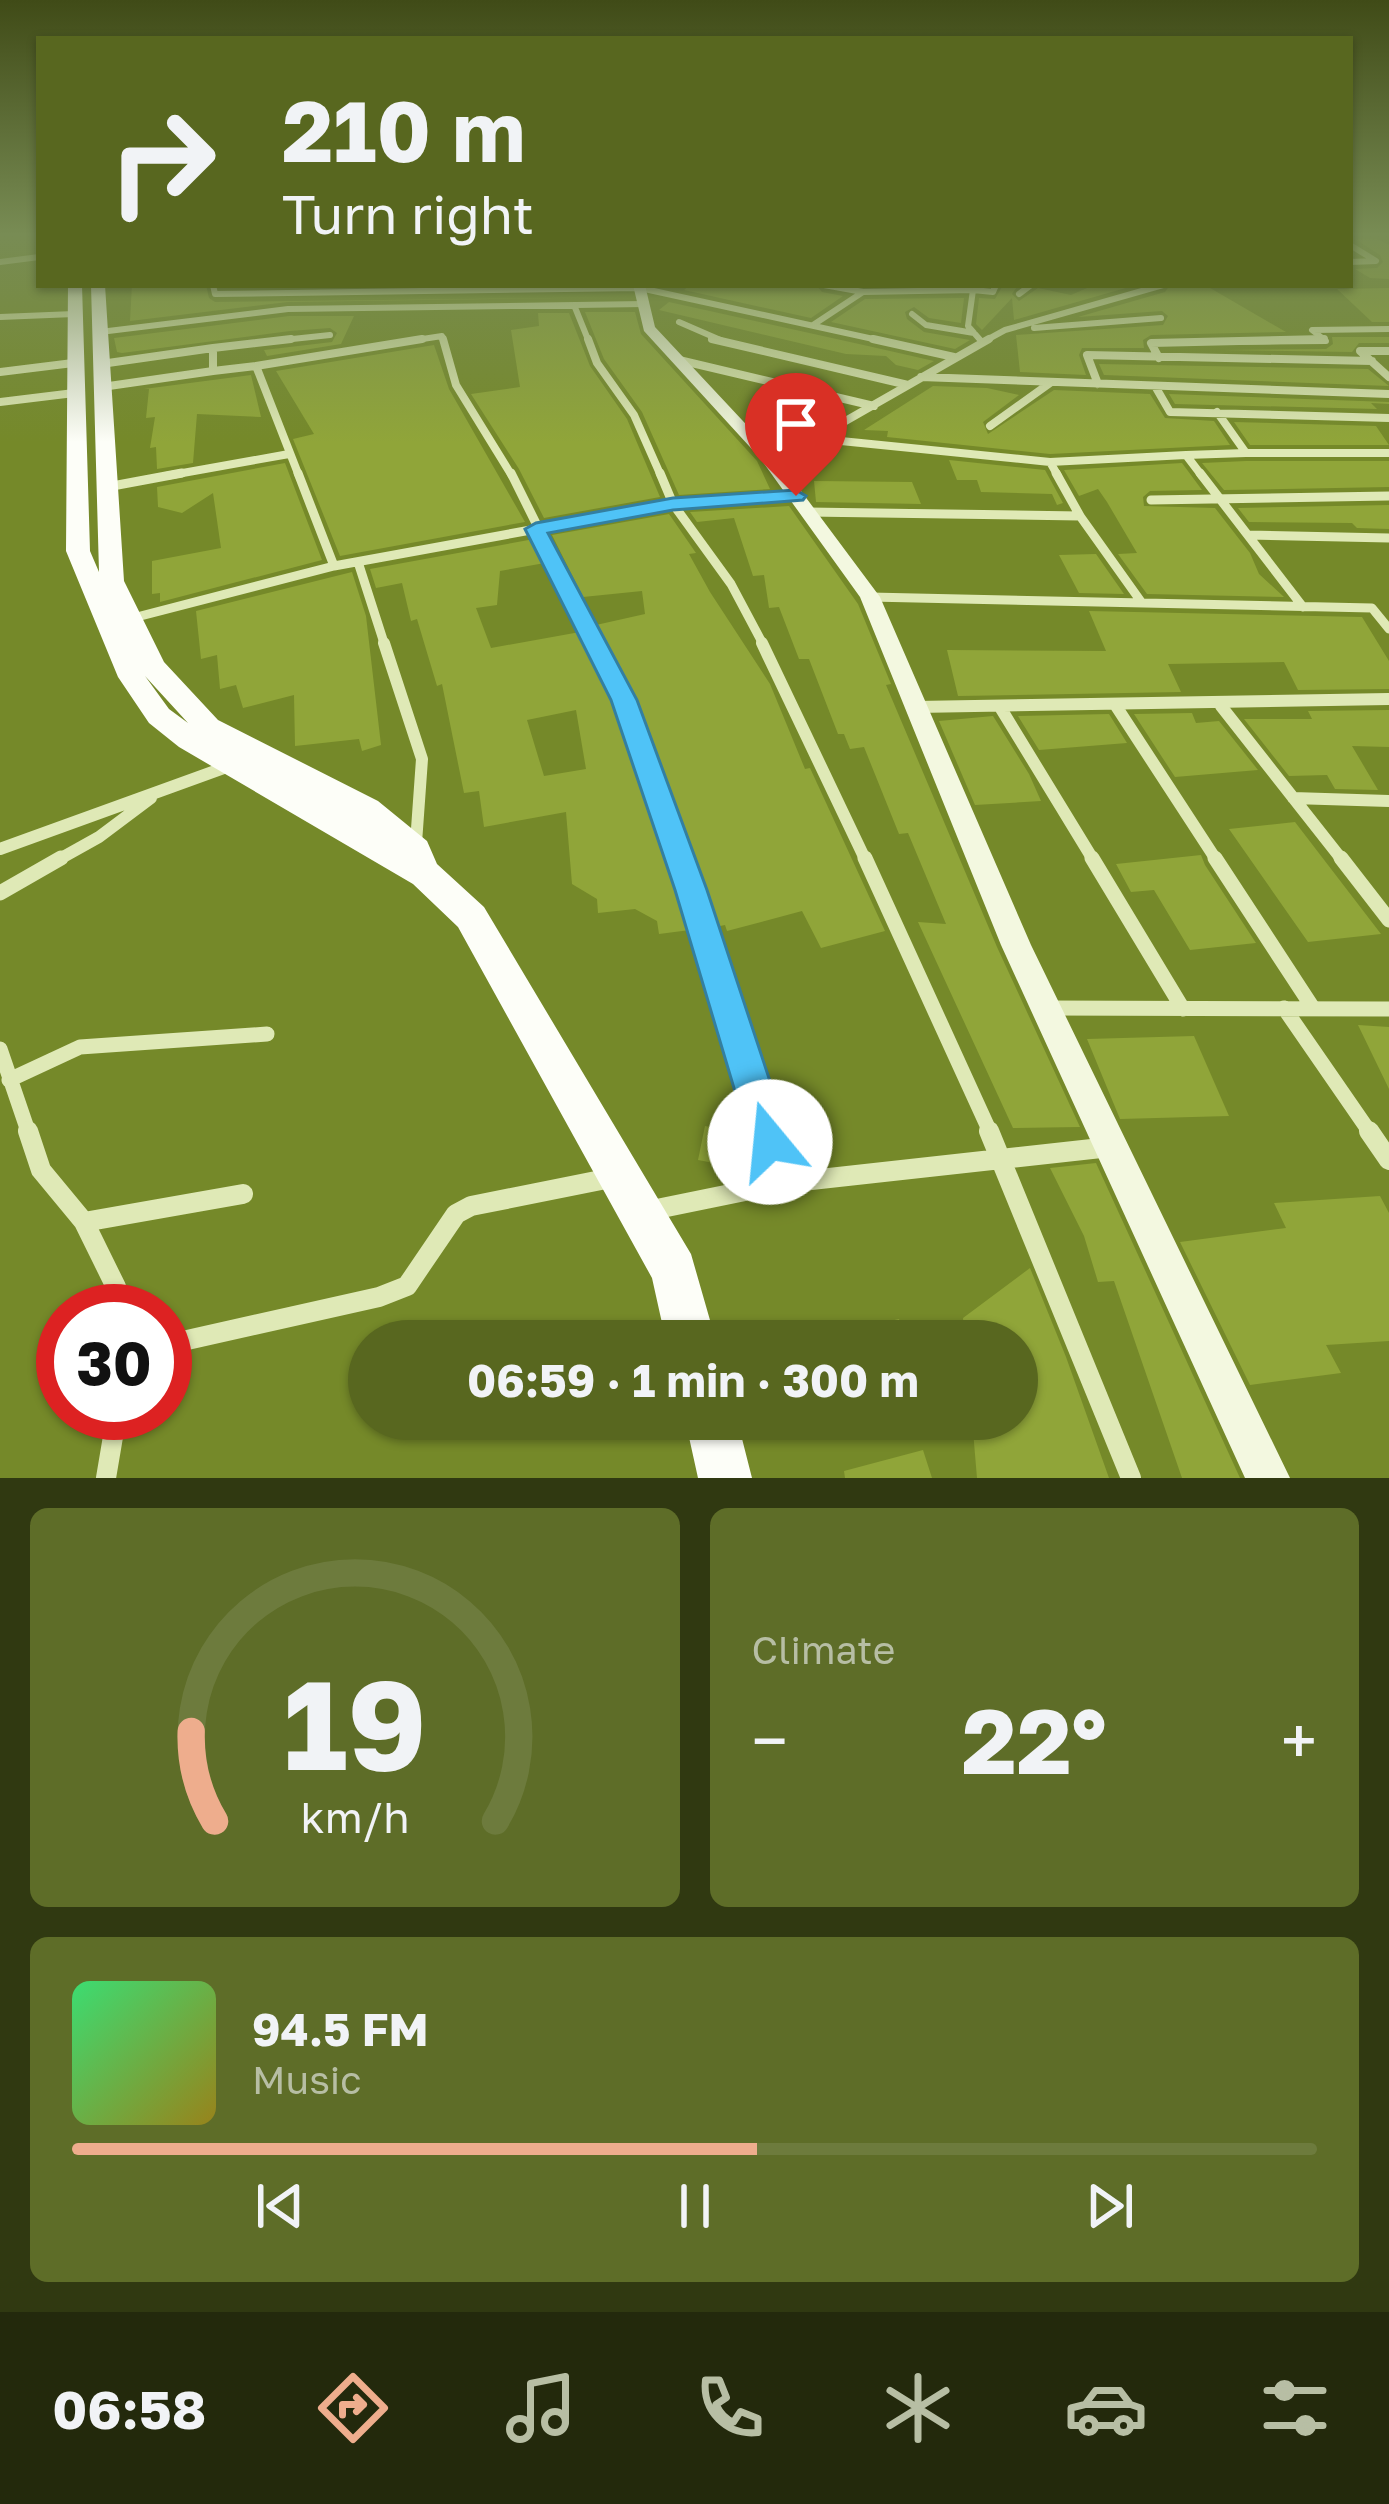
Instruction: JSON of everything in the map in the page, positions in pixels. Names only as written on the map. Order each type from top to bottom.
[{"type":"main road","points":[[74,304],[78,551],[132,677],[159,716],[230,766],[420,862]]},
{"type":"main road","points":[[99,304],[112,581],[152,666],[179,701],[208,727],[367,809],[471,917],[674,1271],[687,1320]]},
{"type":"main road","points":[[716,1440],[725,1478]]},
{"type":"street","points":[[100,332],[225,314],[579,304]]},
{"type":"street","points":[[644,304],[649,328],[772,464],[870,597],[1047,1008],[1268,1478]]},
{"type":"street","points":[[701,304],[954,356]]},
{"type":"street","points":[[812,326],[845,304]]},
{"type":"street","points":[[971,304],[968,326],[978,338]]},
{"type":"street","points":[[772,464],[874,406],[978,338],[1096,304]]},
{"type":"street","points":[[574,305],[597,363],[634,415],[673,504],[731,584],[794,704],[1002,1159],[1131,1478]]},
{"type":"street","points":[[0,317],[74,314]]},
{"type":"street","points":[[911,314],[926,325],[978,338]]},
{"type":"street","points":[[1014,327],[1161,318]]},
{"type":"street","points":[[679,322],[711,339],[908,385]]},
{"type":"street","points":[[1159,358],[1151,343],[1326,341],[1312,330],[1389,329]]},
{"type":"street","points":[[102,375],[213,348],[330,335]]},
{"type":"street","points":[[102,375],[213,371],[442,336],[456,386],[502,456],[624,700],[691,890],[784,1184]]},
{"type":"street","points":[[213,348],[213,371]]},
{"type":"street","points":[[1389,351],[1360,351],[1389,377]]},
{"type":"street","points":[[1098,384],[1087,355],[1372,362]]},
{"type":"street","points":[[679,360],[874,406]]},
{"type":"street","points":[[0,372],[73,363]]},
{"type":"street","points":[[256,366],[334,566]]},
{"type":"street","points":[[921,377],[1389,394]]},
{"type":"street","points":[[990,426],[1051,382]]},
{"type":"street","points":[[1155,386],[1170,412],[1389,418]]},
{"type":"street","points":[[0,402],[74,393]]},
{"type":"street","points":[[1217,412],[1246,453]]},
{"type":"street","points":[[820,439],[1051,462],[1246,453],[1389,453]]},
{"type":"street","points":[[107,487],[289,454]]},
{"type":"street","points":[[1186,455],[1303,607]]},
{"type":"street","points":[[1051,462],[1080,516],[1142,603]]},
{"type":"street","points":[[1151,500],[1389,496]]},
{"type":"street","points":[[129,619],[334,566],[673,504],[802,504],[1080,516]]},
{"type":"street","points":[[1249,535],[1389,538]]},
{"type":"street","points":[[358,562],[422,759],[420,862]]},
{"type":"street","points":[[870,597],[1372,608],[1389,629]]},
{"type":"street","points":[[915,707],[1221,706],[1389,699]]},
{"type":"street","points":[[1116,706],[1313,1008]]},
{"type":"street","points":[[1221,706],[1389,920]]},
{"type":"street","points":[[1000,707],[1183,1009]]},
{"type":"street","points":[[0,849],[230,766]]},
{"type":"street","points":[[0,893],[99,837],[162,788]]},
{"type":"street","points":[[1293,798],[1389,801]]},
{"type":"street","points":[[1047,1008],[1389,1009]]},
{"type":"street","points":[[1284,1008],[1389,1160]]},
{"type":"street","points":[[115,1284],[84,1222],[40,1171],[4,1066],[80,1047],[267,1034]]},
{"type":"street","points":[[192,1339],[379,1297],[407,1286],[456,1214],[471,1206],[784,1184],[1113,1146]]},
{"type":"street","points":[[84,1222],[243,1194]]},
{"type":"street","points":[[106,1478],[112,1440]]},
{"type":"building","points":[[131,304],[272,304],[130,321]]},
{"type":"building","points":[[678,304],[934,361],[918,370],[896,365],[886,356],[846,354],[659,310]]},
{"type":"building","points":[[747,304],[831,304],[811,318]]},
{"type":"building","points":[[858,304],[963,304],[961,323],[929,318],[914,307],[905,312],[924,332],[970,340],[955,349],[831,322]]},
{"type":"building","points":[[978,304],[1006,304],[982,330],[976,324]]},
{"type":"building","points":[[1013,304],[1070,304],[1014,320]]},
{"type":"building","points":[[1123,304],[1238,304],[1286,332],[1151,335],[1143,340],[1144,348],[1082,348],[1079,355],[1086,375],[1020,372],[1016,335],[1163,325],[1168,316],[1162,311],[1078,317]]},
{"type":"building","points":[[1353,304],[1389,304],[1389,322],[1372,322]]},
{"type":"building","points":[[585,312],[635,312],[641,334],[757,461],[770,489],[679,495],[642,412],[604,359]]},
{"type":"building","points":[[538,313],[569,313],[590,366],[627,419],[660,497],[544,518],[471,394],[520,387],[511,330],[539,326]]},
{"type":"building","points":[[289,316],[354,316],[341,344],[267,356],[264,350],[332,342],[337,333],[330,328],[290,331],[122,353],[117,352],[114,338]]},
{"type":"building","points":[[1332,337],[1389,337],[1389,343],[1359,343],[1352,352],[1222,350],[1326,349],[1333,344]]},
{"type":"building","points":[[434,345],[449,389],[525,522],[340,556],[293,439],[314,434],[276,371]]},
{"type":"building","points":[[1099,364],[1368,369],[1389,386],[1104,375]]},
{"type":"building","points":[[251,375],[261,417],[197,414],[193,463],[157,469],[156,447],[150,448],[155,417],[146,418],[149,389],[144,389]]},
{"type":"building","points":[[933,386],[987,388],[1019,395],[983,422],[988,434],[1054,390],[1150,394],[1165,418],[1214,421],[1230,445],[1050,454],[887,437],[888,431],[864,430]]},
{"type":"building","points":[[1169,394],[1389,402],[1389,404],[1371,403],[1377,409],[1175,404]]},
{"type":"building","points":[[791,395],[828,404],[810,419],[808,433],[774,447],[752,424],[766,408],[773,409]]},
{"type":"building","points":[[1234,422],[1376,426],[1389,445],[1250,445]]},
{"type":"building","points":[[949,460],[1045,470],[1063,503],[1057,505],[1052,494],[981,492],[977,480],[957,480]]},
{"type":"building","points":[[1389,461],[1389,487],[1224,490],[1202,463]]},
{"type":"building","points":[[285,463],[322,560],[160,602],[160,593],[152,594],[152,561],[221,548],[213,493],[182,513],[158,507],[157,487]]},
{"type":"building","points":[[1182,463],[1202,490],[1150,491],[1143,497],[1144,506],[1215,508],[1250,553],[1259,574],[1284,597],[1147,594],[1118,554],[1137,553],[1107,502],[1098,489],[1079,496],[1064,470]]},
{"type":"building","points":[[814,481],[912,482],[921,504],[816,502]]},
{"type":"building","points":[[1389,505],[1389,529],[1357,528],[1352,523],[1249,522],[1238,508]]},
{"type":"building","points":[[789,506],[858,604],[891,684],[886,685],[997,947],[1080,1127],[1013,1128],[918,922],[946,924],[908,833],[899,834],[864,747],[850,749],[844,734],[838,734],[809,659],[799,659],[779,607],[769,608],[764,575],[753,576],[734,518],[697,522],[690,512]]},
{"type":"building","points":[[669,514],[696,553],[689,554],[710,592],[770,684],[805,769],[810,768],[885,931],[821,948],[802,911],[727,931],[725,925],[715,927],[634,696],[596,625],[645,614],[642,591],[583,597],[552,535]]},
{"type":"building","points":[[534,539],[545,563],[500,571],[497,605],[476,608],[491,648],[580,632],[614,704],[690,930],[659,934],[657,921],[635,909],[598,913],[597,899],[572,884],[566,812],[484,827],[479,791],[464,793],[442,684],[437,686],[417,619],[411,621],[402,583],[376,588],[370,569]],"holes":[[[576,710],[586,769],[544,776],[527,720]]]},
{"type":"building","points":[[1096,554],[1124,594],[1079,593],[1059,555]]},
{"type":"building","points":[[352,572],[366,616],[381,745],[362,751],[359,739],[295,746],[294,695],[243,708],[236,685],[220,689],[217,655],[201,659],[196,611]]},
{"type":"building","points":[[1089,611],[1362,617],[1389,661],[1389,689],[1298,690],[1284,662],[1168,664],[1181,692],[958,696],[947,650],[1106,651]]},
{"type":"building","points":[[1389,710],[1389,747],[1352,746],[1378,790],[1335,789],[1327,775],[1289,776],[1244,719],[1312,719],[1308,711]]},
{"type":"building","points":[[1192,713],[1196,723],[1219,721],[1258,770],[1175,777],[1134,714]]},
{"type":"building","points":[[1109,714],[1127,743],[1039,750],[1018,716]]},
{"type":"building","points":[[993,716],[1041,801],[975,805],[939,721]]},
{"type":"building","points":[[1295,822],[1381,934],[1308,942],[1229,829]]},
{"type":"building","points":[[1201,855],[1256,943],[1190,950],[1154,890],[1131,892],[1116,864]]},
{"type":"building","points":[[1358,1025],[1389,1027],[1389,1089]]},
{"type":"building","points":[[1194,1036],[1229,1116],[1120,1119],[1087,1039]]},
{"type":"building","points":[[705,1126],[745,1134],[740,1168],[698,1160]]},
{"type":"building","points":[[1096,1163],[1240,1478],[1182,1478],[1114,1281],[1098,1282],[1084,1236],[1050,1168]]},
{"type":"building","points":[[1380,1196],[1389,1213],[1389,1341],[1326,1345],[1341,1373],[1250,1385],[1180,1242],[1286,1228],[1274,1203]]},
{"type":"building","points":[[1030,1268],[1109,1478],[977,1478],[974,1440],[1038,1440],[1038,1320],[963,1318]]},
{"type":"building","points":[[923,1450],[932,1478],[845,1478],[844,1471]]},
{"type":"route","points":[[770,1142],[691,890],[624,700],[536,529],[673,504],[796,496]]}]
